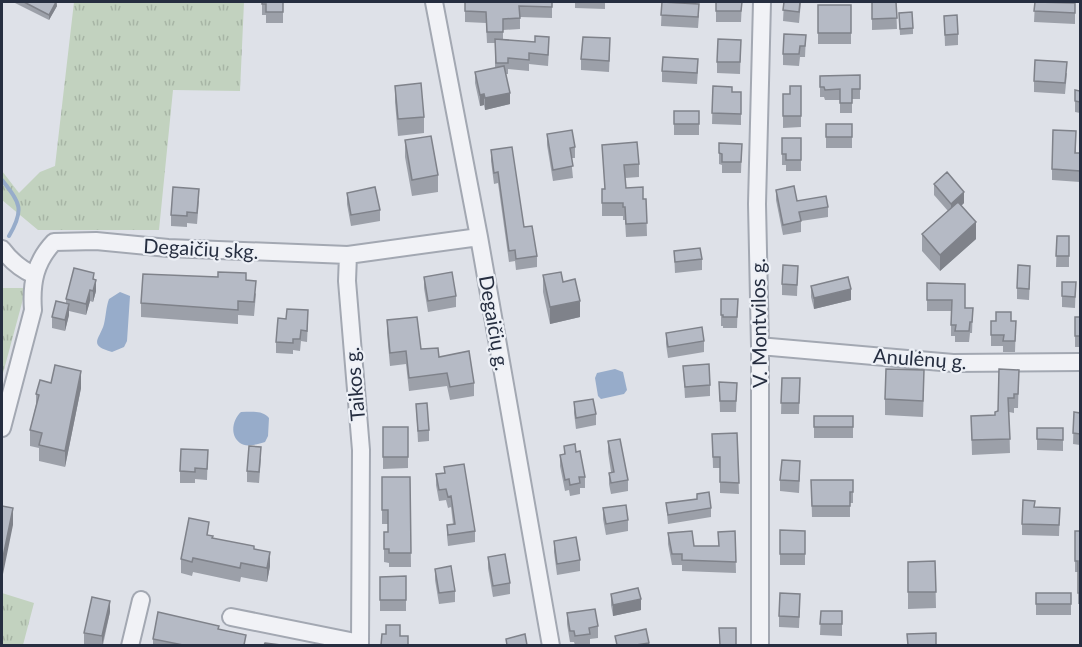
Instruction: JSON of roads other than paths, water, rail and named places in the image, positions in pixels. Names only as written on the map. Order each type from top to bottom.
[{"type":"street","name":"Degaičių g.","points":[[434,2],[479,237],[551,645]]},
{"type":"street","name":"V. Montvilos g.","points":[[760,645],[760,346],[757,204],[762,2]]},
{"type":"street","points":[[348,255],[479,237]]},
{"type":"street","name":"Degaičių skg.","points":[[34,275],[46,251],[54,242],[96,241],[168,248],[348,255]]},
{"type":"street","points":[[2,249],[11,261],[34,275],[33,310],[2,419]]},
{"type":"street","name":"Taikos g.","points":[[348,255],[346,281],[361,450],[360,644]]},
{"type":"street","name":"Anulėnų g.","points":[[760,346],[953,363],[1080,362]]},
{"type":"street","points":[[130,645],[141,600]]},
{"type":"street","points":[[231,617],[360,644]]},
{"type":"water","points":[[120,292],[130,296],[127,341],[124,347],[112,352],[100,347],[97,341],[104,324],[109,299]]},
{"type":"water","points":[[615,369],[623,372],[627,390],[624,394],[601,399],[598,396],[595,378],[597,373]]},
{"type":"water","points":[[241,412],[260,413],[269,418],[268,436],[265,442],[245,445],[237,440],[233,427]]},
{"type":"waterway","points":[[2,180],[13,195],[19,212],[9,236]]}]
